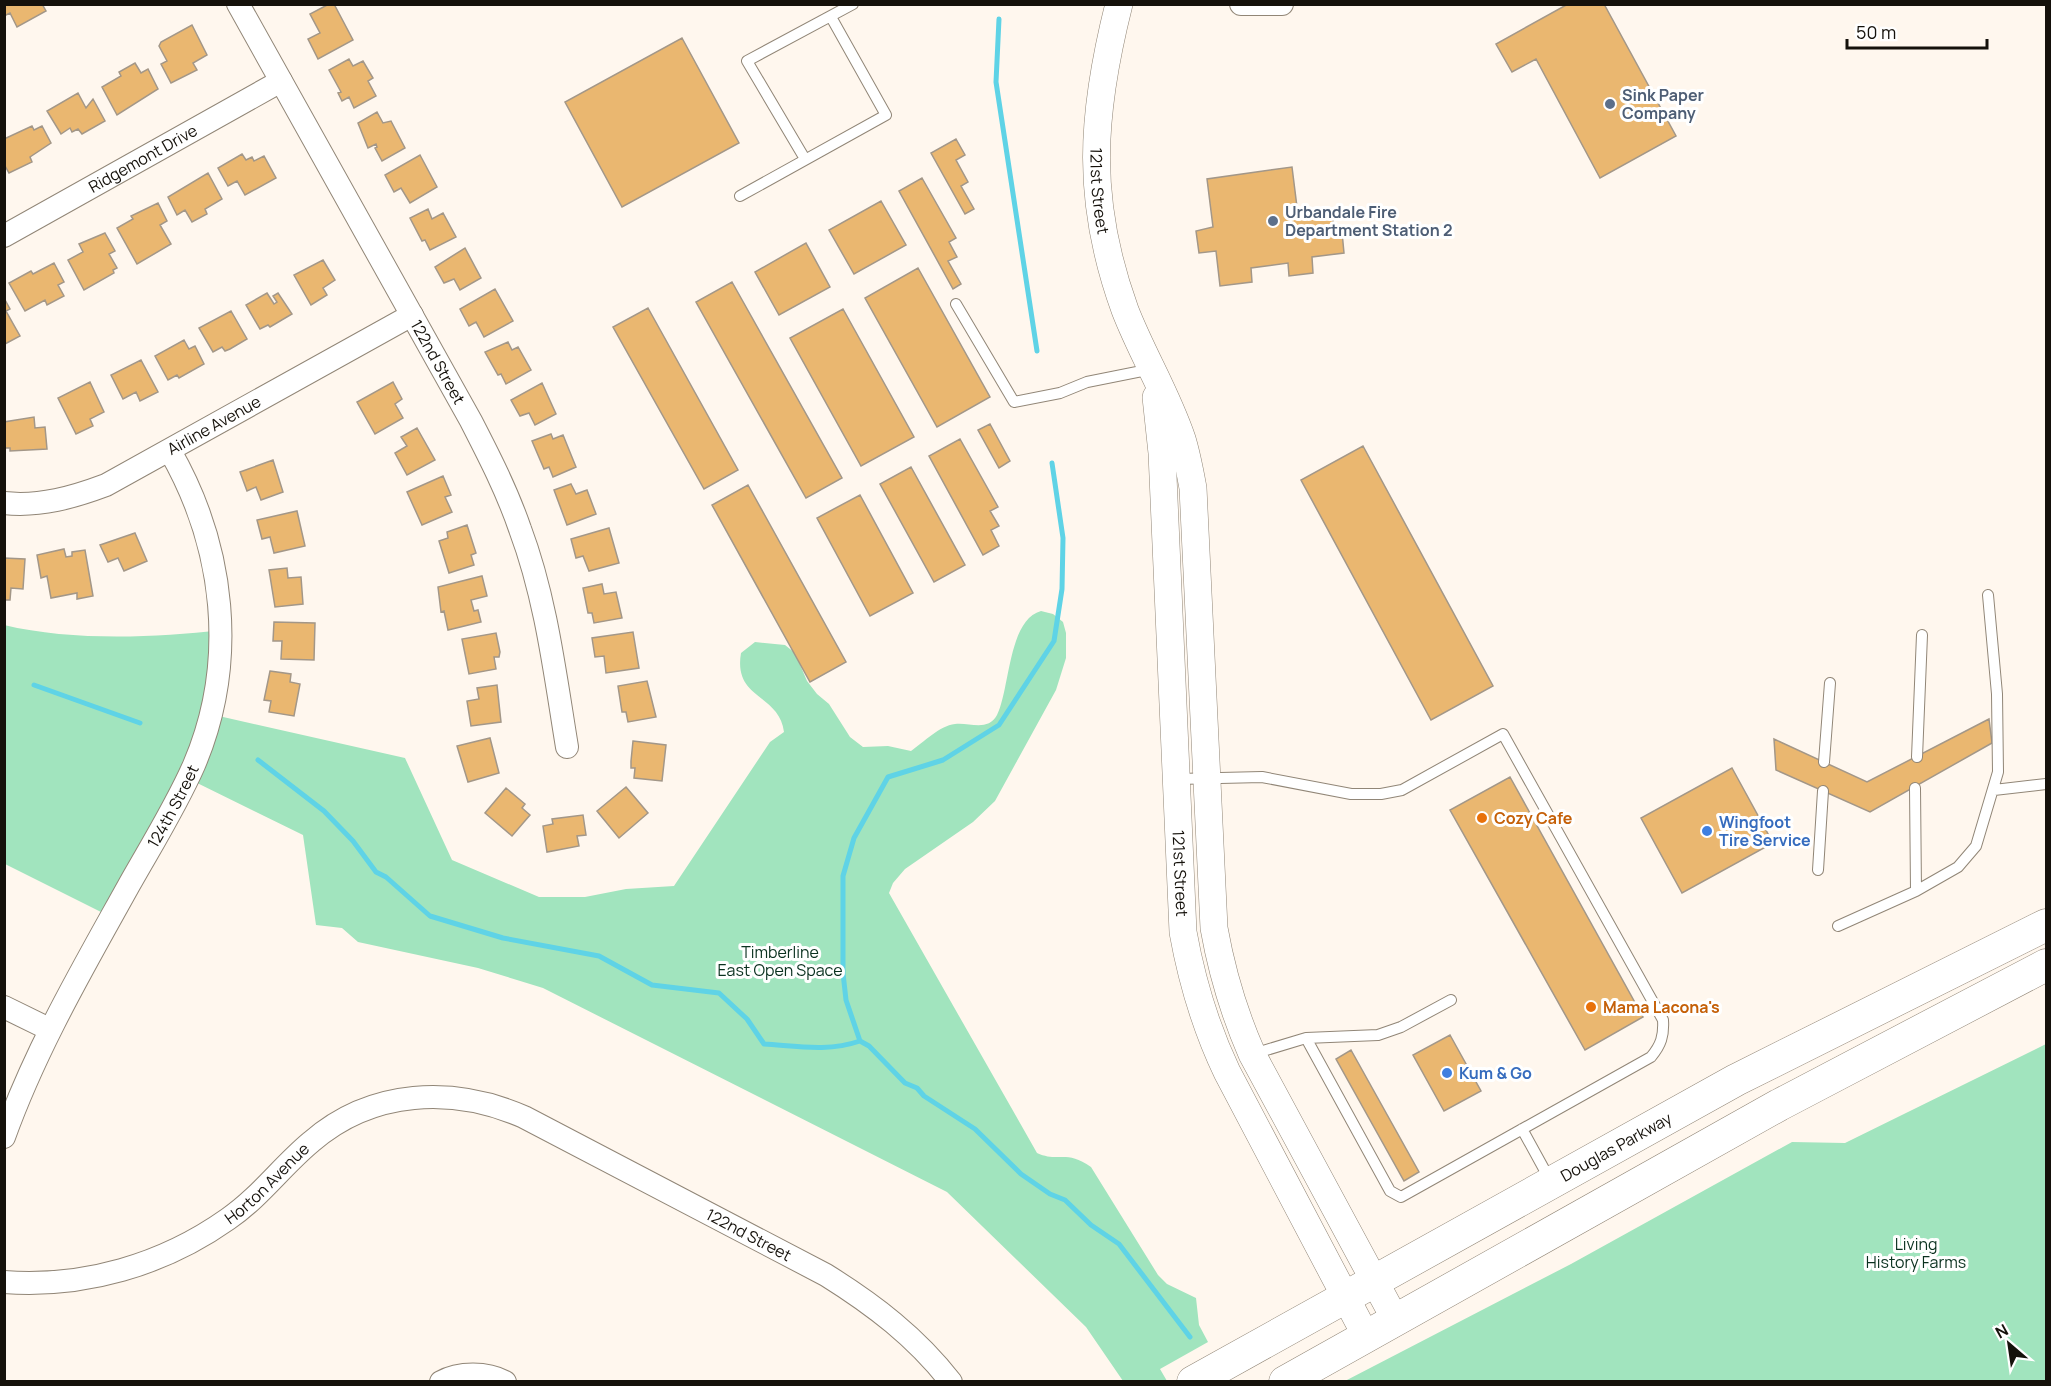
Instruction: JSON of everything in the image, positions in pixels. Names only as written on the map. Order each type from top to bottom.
[{"type":"main road","name":"Douglas Parkway","points":[[1193,1382],[1776,1059],[2046,925]]},
{"type":"main road","points":[[1285,1382],[1779,1105],[2046,965]]},
{"type":"street","name":"122nd Street","points":[[238,4],[500,477],[521,530],[537,583],[567,747]]},
{"type":"street","name":"121st Street","points":[[1119,4],[1099,92],[1095,131],[1096,178],[1101,224],[1111,270],[1126,312],[1153,369],[1182,441],[1193,489],[1209,779],[1214,928],[1222,975],[1252,1054],[1395,1319]]},
{"type":"street","points":[[1241,4],[1282,4]]},
{"type":"street","name":"Ridgemont Drive","points":[[4,236],[281,81]]},
{"type":"street","name":"Airline Avenue","points":[[4,503],[40,503],[77,496],[115,481],[412,315]]},
{"type":"street","name":"121st Street","points":[[1153,369],[1162,453],[1183,932],[1192,982],[1209,1033],[1227,1072],[1366,1336]]},
{"type":"street","name":"124th Street","points":[[4,1137],[19,1095],[50,1029],[194,765],[216,689],[221,622],[217,576],[207,533],[192,494],[170,451]]},
{"type":"street","points":[[4,1007],[50,1029]]},
{"type":"street","name":"Horton Avenue","points":[[4,1282],[51,1282],[94,1277],[131,1268],[167,1254],[229,1219],[263,1191],[311,1142],[336,1123],[388,1101],[445,1096],[474,1099],[524,1117]]},
{"type":"street","name":"122nd Street","points":[[524,1117],[826,1275],[869,1301],[905,1330],[951,1382]]},
{"type":"street","points":[[441,1382],[451,1376],[492,1375],[505,1382]]},
{"type":"lane","points":[[805,159],[747,61],[853,4]]},
{"type":"lane","points":[[740,196],[886,115],[831,16]]},
{"type":"lane","points":[[956,304],[1014,402],[1060,393],[1087,382],[1153,369]]},
{"type":"lane","points":[[1838,926],[1916,891],[1958,867],[1976,846],[1998,772],[1997,694],[1988,595]]},
{"type":"lane","points":[[1917,757],[1922,635]]},
{"type":"lane","points":[[1824,762],[1830,683]]},
{"type":"lane","points":[[1178,778],[1262,777],[1351,794],[1381,794],[1402,790],[1503,734],[1663,1020],[1664,1032],[1662,1041],[1651,1057],[1401,1197],[1395,1196],[1306,1038]]},
{"type":"lane","points":[[1994,790],[2046,784]]},
{"type":"lane","points":[[1915,788],[1916,891]]},
{"type":"lane","points":[[1818,870],[1823,791]]},
{"type":"lane","points":[[1252,1054],[1306,1038],[1378,1035],[1401,1027],[1451,1000]]},
{"type":"lane","points":[[1522,1130],[1551,1183]]},
{"type":"green space","name":"Timberline East Open Space","points":[[1041,611],[1053,614],[1063,622],[1066,633],[1066,658],[1056,690],[995,801],[973,822],[905,869],[893,883],[889,893],[1037,1153],[1051,1157],[1069,1157],[1091,1167],[1158,1275],[1167,1284],[1196,1298],[1199,1325],[1208,1342],[1160,1369],[1167,1381],[1123,1381],[1086,1327],[947,1192],[543,988],[478,968],[358,942],[342,928],[316,925],[303,835],[187,778],[111,917],[5,864],[4,625],[84,636],[168,635],[221,630],[210,714],[405,758],[452,860],[539,897],[585,897],[626,889],[674,886],[770,742],[784,732],[774,710],[750,688],[740,668],[741,653],[755,642],[785,645],[795,653],[807,681],[829,704],[850,737],[863,747],[888,746],[911,751],[937,731],[949,725],[983,725],[993,720],[1001,703],[1011,657],[1022,627],[1030,617]]},
{"type":"green space","name":"Living History Farms","points":[[2046,1044],[2046,1381],[1345,1381],[1571,1264],[1792,1142],[1845,1143]]},
{"type":"building","points":[[4,4],[42,4],[46,11],[17,27],[10,13],[4,16]]},
{"type":"building","points":[[329,4],[334,4],[353,40],[318,59],[308,39],[320,33],[310,14]]},
{"type":"building","name":"Sink Paper Company","points":[[1568,4],[1604,4],[1676,136],[1600,178],[1536,59],[1512,72],[1496,44]]},
{"type":"building","points":[[192,25],[207,55],[193,63],[197,70],[171,83],[161,64],[167,61],[159,46],[161,42]]},
{"type":"building","points":[[682,38],[739,143],[622,207],[565,102]]},
{"type":"building","points":[[349,59],[353,66],[363,61],[373,78],[368,81],[376,96],[354,108],[349,97],[342,101],[338,93],[341,92],[329,70]]},
{"type":"building","points":[[135,63],[141,73],[148,69],[158,89],[117,115],[102,87],[121,76],[119,72]]},
{"type":"building","points":[[78,93],[86,108],[93,99],[105,121],[82,134],[78,129],[72,132],[70,128],[61,134],[47,111]]},
{"type":"building","points":[[377,112],[383,123],[391,121],[405,148],[382,161],[375,148],[376,144],[368,148],[358,123]]},
{"type":"building","points":[[32,126],[34,130],[42,126],[51,143],[30,157],[32,162],[9,173],[4,164],[4,139]]},
{"type":"building","points":[[956,139],[965,155],[956,160],[968,182],[961,186],[974,209],[965,214],[931,153]]},
{"type":"building","points":[[242,154],[246,160],[252,157],[254,161],[264,156],[276,178],[245,195],[237,181],[228,186],[218,168]]},
{"type":"building","points":[[420,155],[437,187],[410,203],[401,188],[394,192],[385,175]]},
{"type":"building","name":"Urbandale Fire Department Station 2","points":[[1292,167],[1298,215],[1332,211],[1334,232],[1342,232],[1344,253],[1312,257],[1313,273],[1289,276],[1288,263],[1251,268],[1252,282],[1220,286],[1216,251],[1199,253],[1196,231],[1213,227],[1207,179]]},
{"type":"building","points":[[208,173],[222,199],[205,209],[207,214],[192,222],[185,210],[177,215],[168,197]]},
{"type":"building","points":[[922,178],[956,238],[949,242],[957,257],[948,261],[961,284],[953,289],[899,191]]},
{"type":"building","points":[[881,201],[906,245],[854,274],[829,230]]},
{"type":"building","points":[[158,203],[167,221],[160,225],[171,244],[137,264],[117,228],[133,219],[131,216]]},
{"type":"building","points":[[428,209],[432,219],[443,213],[456,237],[430,250],[425,240],[422,241],[410,218]]},
{"type":"building","points":[[105,233],[115,251],[109,254],[117,268],[113,270],[114,273],[84,290],[68,260],[83,252],[79,244]]},
{"type":"building","points":[[806,243],[830,287],[779,315],[755,272]]},
{"type":"building","points":[[465,248],[481,278],[460,290],[454,279],[444,283],[435,267]]},
{"type":"building","points":[[323,260],[335,280],[323,288],[327,295],[311,305],[294,275]]},
{"type":"building","points":[[54,263],[64,282],[58,285],[64,296],[47,305],[45,300],[25,311],[9,283],[31,271],[33,274]]},
{"type":"building","points":[[918,268],[990,397],[937,427],[865,298]]},
{"type":"building","points":[[732,282],[842,478],[806,498],[696,302]]},
{"type":"building","points":[[495,289],[513,321],[484,337],[476,322],[469,326],[460,309]]},
{"type":"building","points":[[267,293],[274,304],[277,302],[273,296],[278,293],[292,314],[270,327],[268,325],[260,329],[246,305]]},
{"type":"building","points":[[4,298],[10,309],[6,311],[20,336],[5,344]]},
{"type":"building","points":[[648,308],[738,470],[704,489],[613,327]]},
{"type":"building","points":[[843,309],[914,437],[861,466],[790,338]]},
{"type":"building","points":[[231,311],[247,339],[225,351],[222,347],[213,352],[199,328]]},
{"type":"building","points":[[184,340],[189,349],[195,346],[204,364],[179,378],[177,375],[168,380],[155,356]]},
{"type":"building","points":[[508,342],[512,350],[518,347],[531,370],[506,384],[485,352]]},
{"type":"building","points":[[141,360],[158,392],[140,401],[136,392],[123,399],[111,375]]},
{"type":"building","points":[[90,382],[104,412],[90,419],[93,426],[76,434],[58,398]]},
{"type":"building","points":[[393,382],[402,399],[395,404],[403,418],[375,434],[357,402]]},
{"type":"building","points":[[542,383],[556,414],[535,425],[529,413],[520,416],[511,400]]},
{"type":"building","points":[[34,417],[35,428],[45,427],[47,449],[10,451],[10,448],[4,448],[4,422]]},
{"type":"building","points":[[990,424],[1010,461],[999,468],[978,430]]},
{"type":"building","points":[[417,428],[435,460],[407,475],[395,453],[407,446],[401,437]]},
{"type":"building","points":[[551,434],[553,439],[563,435],[576,467],[553,477],[549,467],[544,469],[532,441]]},
{"type":"building","points":[[960,439],[998,507],[990,511],[999,526],[991,530],[999,546],[983,555],[929,456]]},
{"type":"building","points":[[1363,446],[1493,686],[1431,720],[1301,480]]},
{"type":"building","points":[[273,460],[283,492],[261,500],[256,487],[247,491],[240,472]]},
{"type":"building","points":[[911,467],[965,565],[934,582],[880,484]]},
{"type":"building","points":[[443,476],[451,495],[445,497],[452,512],[422,525],[407,492]]},
{"type":"building","points":[[571,484],[576,494],[587,490],[596,514],[567,525],[554,490]]},
{"type":"building","points":[[748,485],[846,662],[810,682],[712,505]]},
{"type":"building","points":[[860,495],[913,593],[870,616],[817,518]]},
{"type":"building","points":[[297,511],[305,546],[274,553],[270,537],[262,539],[257,520]]},
{"type":"building","points":[[467,525],[476,553],[471,555],[474,565],[449,573],[439,541],[448,538],[447,532]]},
{"type":"building","points":[[609,528],[619,563],[589,571],[583,556],[576,558],[571,539]]},
{"type":"building","points":[[135,533],[147,561],[124,571],[118,558],[108,562],[100,545]]},
{"type":"building","points":[[64,549],[66,557],[72,556],[72,552],[85,550],[93,596],[77,599],[77,593],[51,598],[47,576],[41,578],[37,555]]},
{"type":"building","points":[[4,558],[25,559],[23,589],[11,588],[10,600],[4,600]]},
{"type":"building","points":[[287,568],[288,578],[301,577],[303,604],[275,607],[269,570]]},
{"type":"building","points":[[482,576],[487,596],[471,600],[474,611],[478,610],[481,622],[448,630],[444,611],[441,612],[438,587]]},
{"type":"building","points":[[602,584],[604,594],[616,592],[622,618],[594,623],[592,613],[588,613],[583,588]]},
{"type":"building","points":[[274,622],[315,623],[314,660],[281,659],[282,641],[273,641]]},
{"type":"building","points":[[633,632],[639,668],[606,673],[604,656],[595,657],[592,638]]},
{"type":"building","points":[[496,633],[500,652],[499,657],[494,657],[496,669],[469,674],[462,639]]},
{"type":"building","points":[[270,671],[291,674],[290,682],[300,684],[294,716],[269,712],[271,701],[264,700]]},
{"type":"building","points":[[647,681],[656,717],[628,722],[626,712],[622,712],[618,686]]},
{"type":"building","points":[[497,685],[501,722],[471,726],[467,701],[479,699],[477,688]]},
{"type":"building","points":[[1989,719],[1992,743],[1870,812],[1776,770],[1774,739],[1867,782]]},
{"type":"building","points":[[490,738],[499,773],[468,782],[457,746]]},
{"type":"building","points":[[633,741],[666,745],[662,781],[634,778],[635,768],[631,768]]},
{"type":"building","name":"Wingfoot Tire Service","points":[[1732,768],[1773,843],[1682,893],[1641,818]]},
{"type":"building","points":[[1510,777],[1643,1017],[1585,1050],[1450,810]]},
{"type":"building","points":[[626,787],[648,813],[619,838],[597,811]]},
{"type":"building","points":[[506,788],[525,804],[522,808],[530,815],[512,836],[485,813]]},
{"type":"building","points":[[583,815],[586,835],[577,836],[579,846],[547,852],[543,826],[553,824],[552,819]]},
{"type":"building","name":"Kum & Go","points":[[1450,1035],[1481,1091],[1444,1111],[1413,1055]]},
{"type":"building","points":[[1351,1050],[1419,1172],[1404,1181],[1336,1059]]},
{"type":"waterway","points":[[999,19],[996,82],[1037,351]]},
{"type":"waterway","points":[[860,1041],[846,1000],[843,973],[843,876],[854,838],[888,777],[943,760],[999,725],[1054,641],[1062,589],[1063,538],[1052,463]]},
{"type":"waterway","points":[[34,685],[140,723]]},
{"type":"waterway","points":[[258,760],[324,811],[353,841],[376,872],[386,877],[430,916],[503,938],[599,956],[652,985],[719,993],[747,1019],[764,1044],[824,1047],[860,1041],[869,1046],[905,1083],[917,1088],[924,1096],[975,1129],[1021,1174],[1050,1194],[1065,1200],[1091,1225],[1119,1244],[1190,1337]]},
{"type":"place","name":"Sink Paper Company","points":[[1610,104]]},
{"type":"place","name":"Urbandale Fire Department Station 2","points":[[1273,221]]},
{"type":"place","name":"Cozy Cafe","points":[[1482,818]]},
{"type":"place","name":"Wingfoot Tire Service","points":[[1707,831]]},
{"type":"place","name":"Mama Lacona's","points":[[1591,1007]]},
{"type":"place","name":"Kum & Go","points":[[1447,1073]]}]
